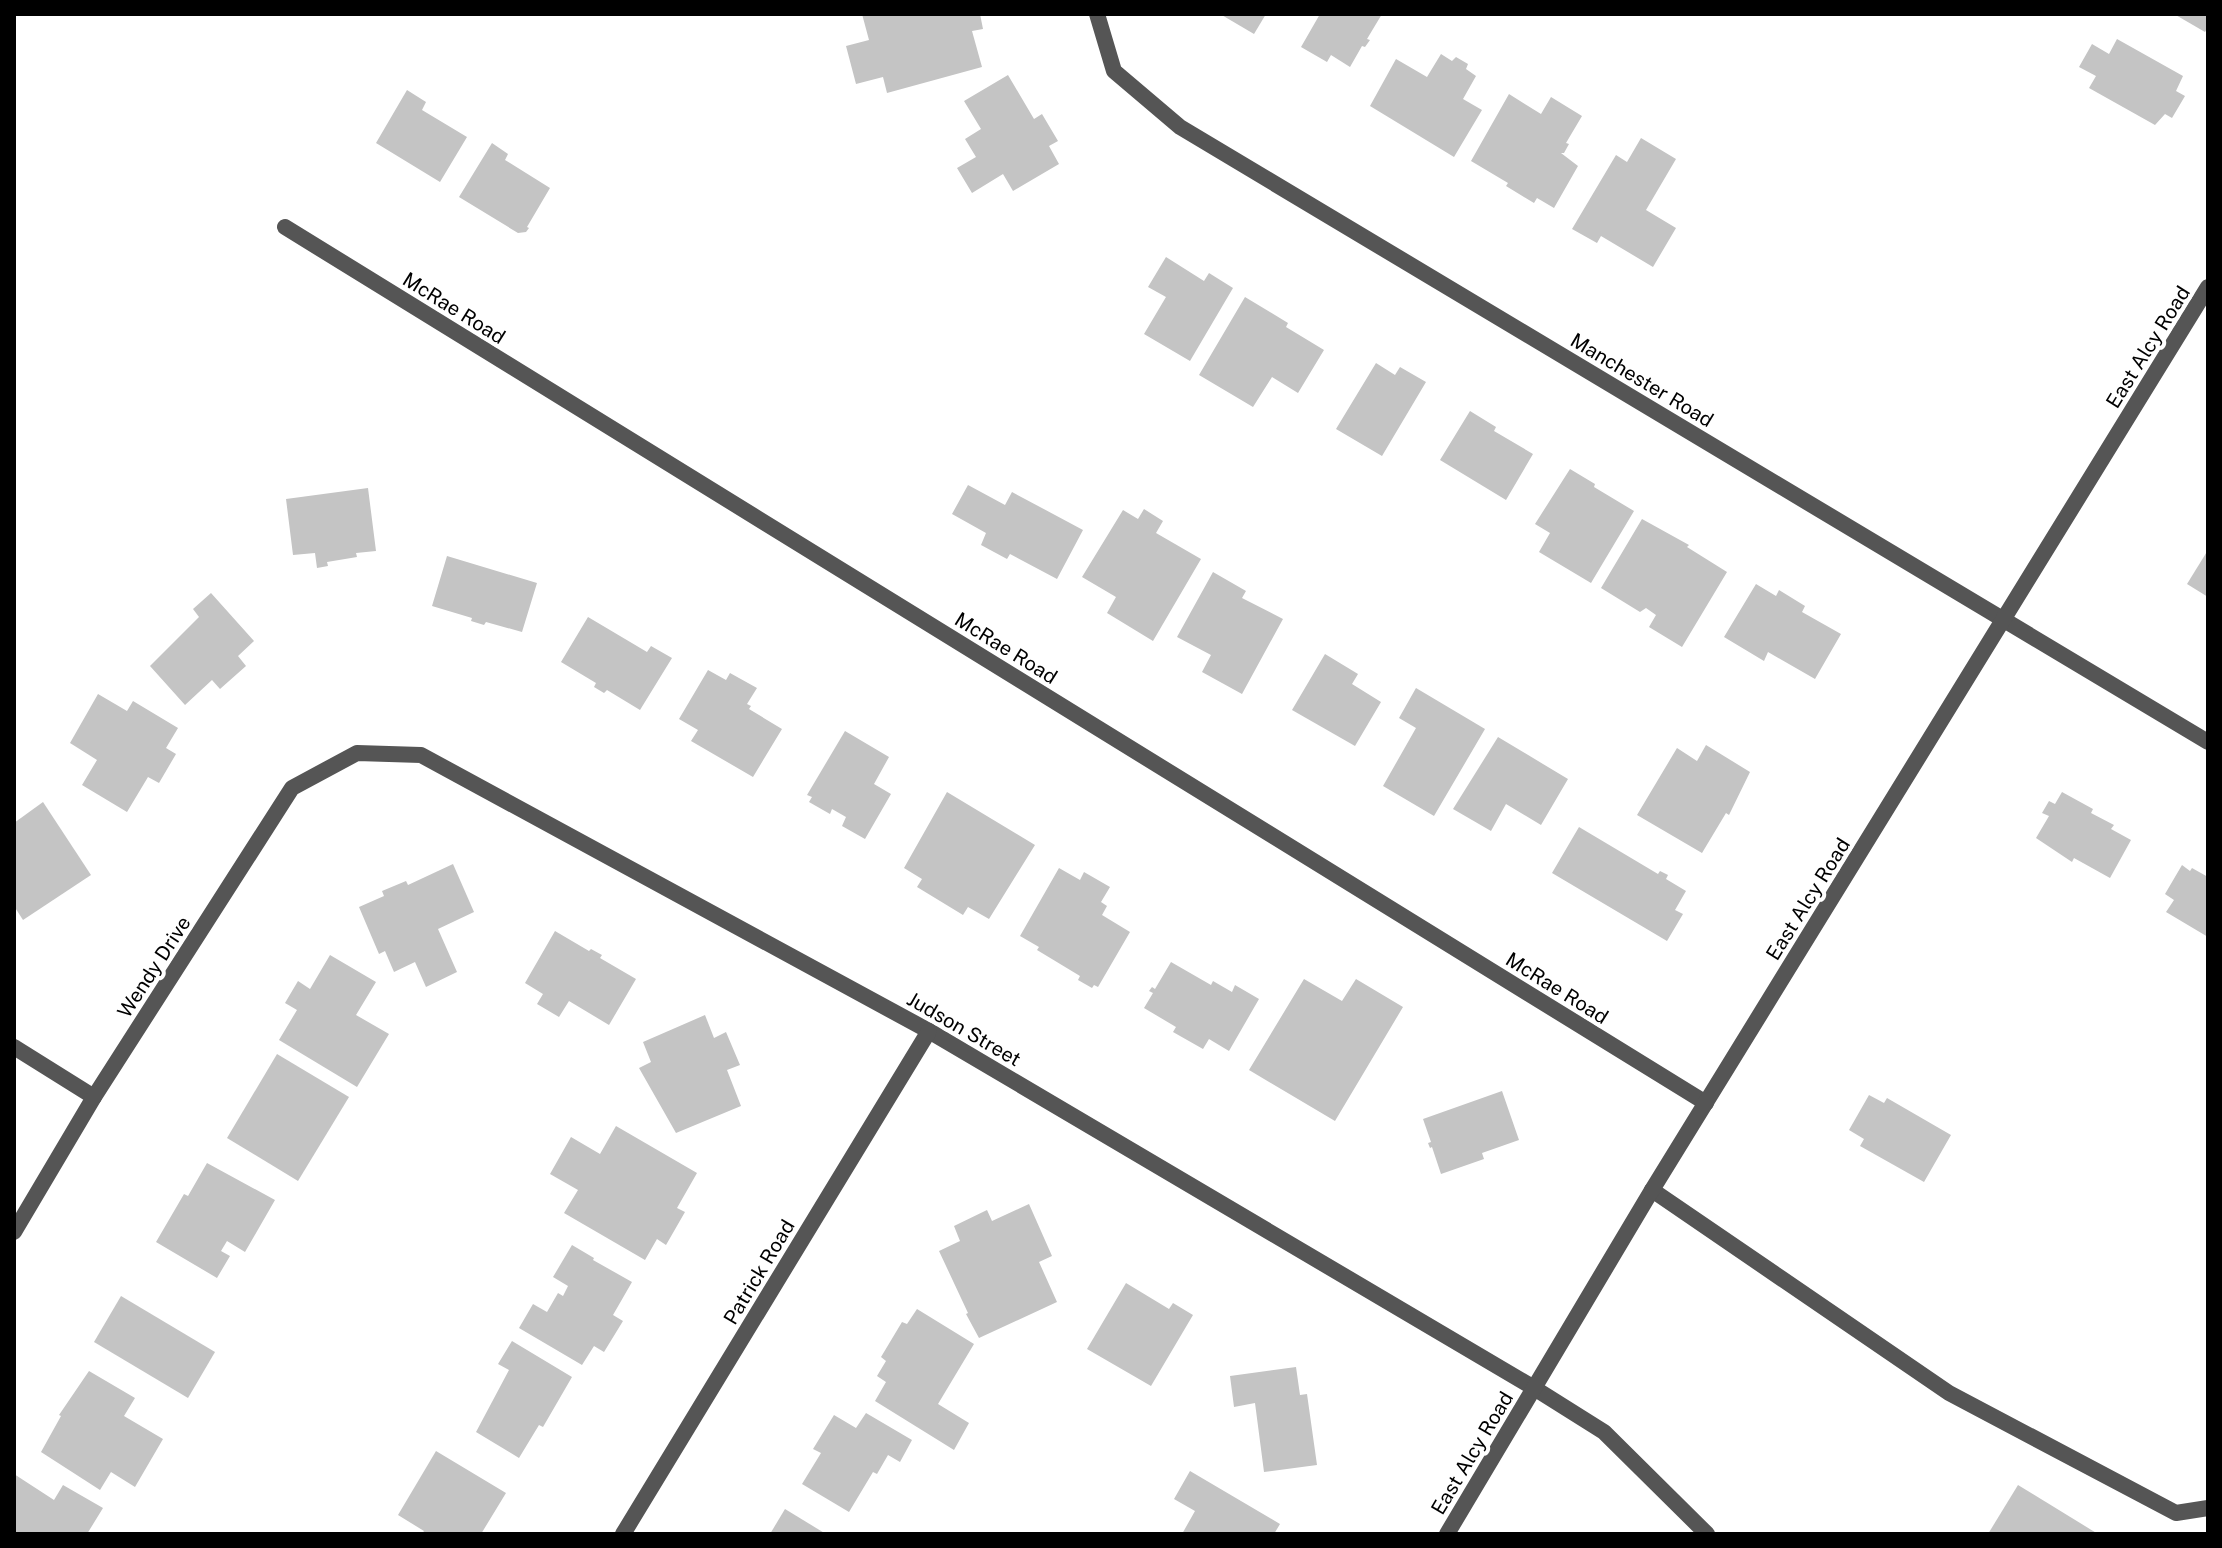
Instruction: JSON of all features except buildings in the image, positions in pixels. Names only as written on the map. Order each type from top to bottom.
[{"type":"street","name":"Manchester Road","points":[[1097,14],[1114,71],[1180,127],[2208,742]]},
{"type":"street","name":"McRae Road","points":[[285,227],[1706,1103]]},
{"type":"street","name":"East Alcy Road","points":[[1447,1534],[1652,1190],[2208,287]]},
{"type":"street","name":"Judson Street","points":[[357,753],[421,755],[929,1031],[1604,1432],[1707,1534]]},
{"type":"street","name":"Wendy Drive","points":[[14,1232],[94,1097],[292,788],[357,753]]},
{"type":"street","name":"Patrick Road","points":[[623,1534],[929,1031]]},
{"type":"street","points":[[14,1047],[94,1097]]},
{"type":"street","points":[[1652,1190],[1949,1393],[2176,1513],[2208,1508]]}]
